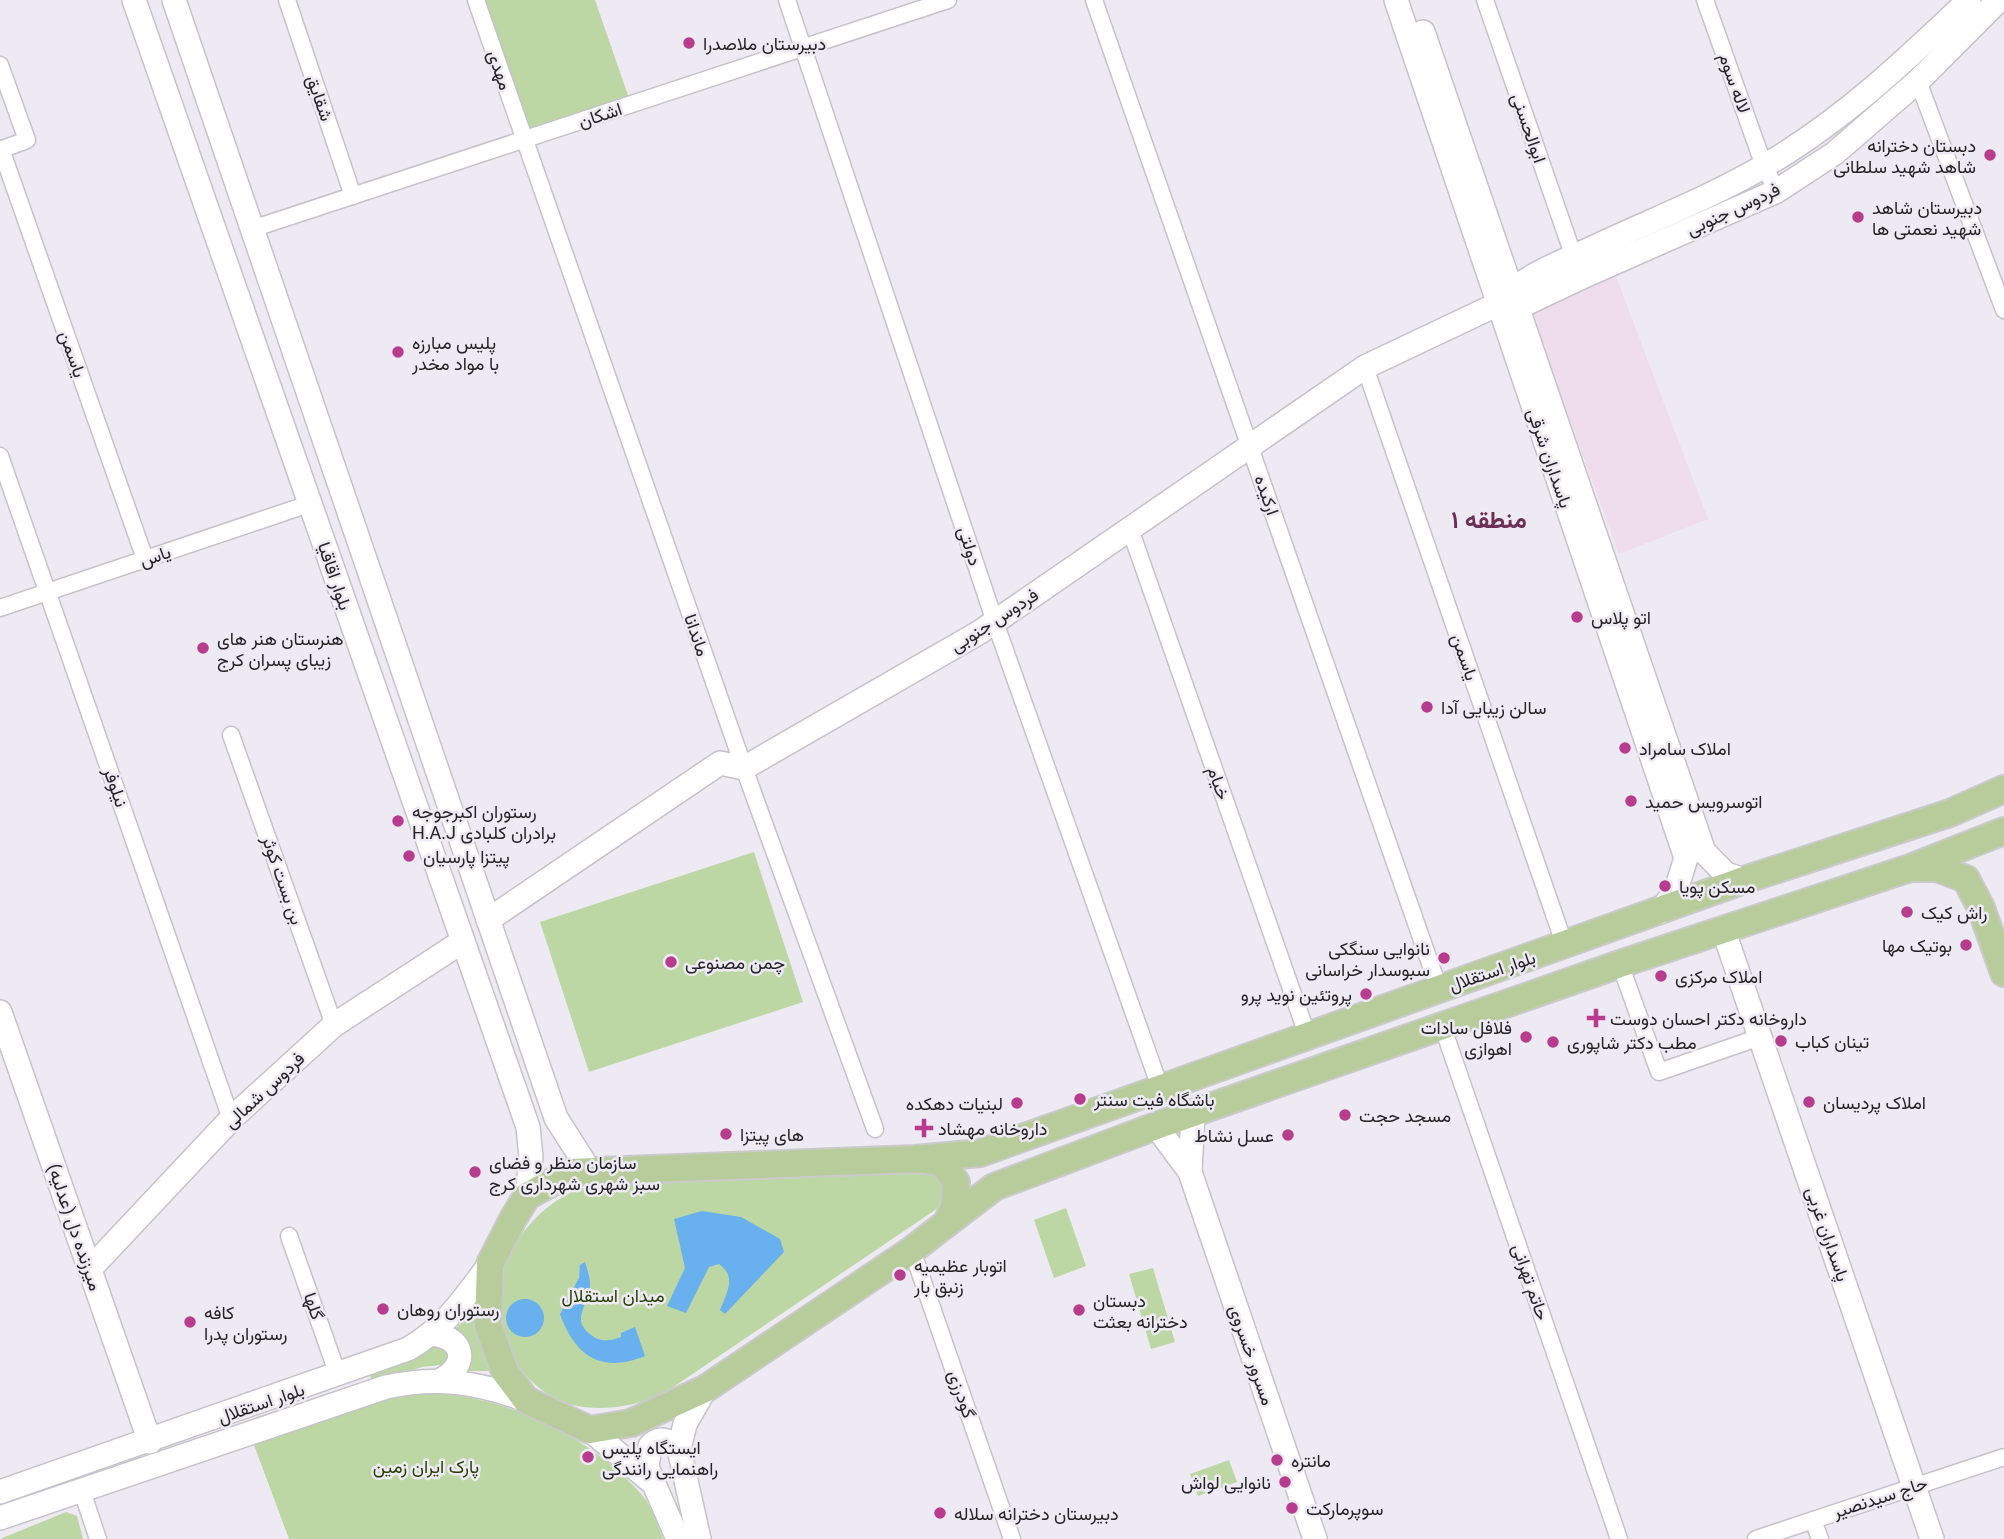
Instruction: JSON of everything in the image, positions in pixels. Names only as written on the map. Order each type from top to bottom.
[{"type":"main road","name":"بلوار استقلال","points":[[915,1159],[979,1153],[1744,880],[1939,817],[2004,789]]},
{"type":"main road","name":"بلوار استقلال","points":[[947,1223],[994,1187],[1156,1126],[1620,964],[1910,868],[2004,831]]},
{"type":"main road","points":[[1910,868],[1937,868],[1966,879],[1981,908],[2004,973]]},
{"type":"main road","points":[[915,1159],[942,1162],[953,1173],[957,1192],[947,1223],[912,1250],[705,1389],[631,1423],[590,1430],[526,1400],[505,1372],[488,1325],[490,1264],[527,1195],[570,1172],[915,1159]]},
{"type":"street","name":"بلوار اقاقیا","points":[[134,0],[528,1127],[531,1157],[527,1195]]},
{"type":"street","name":"بلوار اقاقیا","points":[[174,0],[556,1118],[589,1170]]},
{"type":"street","name":"شقایق","points":[[287,0],[353,196]]},
{"type":"street","name":"مهدی","points":[[476,0],[524,140]]},
{"type":"street","name":"دولتی","points":[[787,0],[995,622],[1160,1090]]},
{"type":"street","name":"اشکان","points":[[252,229],[948,0]]},
{"type":"street","name":"ارکیده","points":[[1094,0],[1439,989]]},
{"type":"street","name":"پاسداران شرقی","points":[[1396,0],[1510,300]]},
{"type":"street","name":"پاسداران شرقی","points":[[1412,0],[1695,855],[1726,874],[1744,880]]},
{"type":"street","name":"ابوالحسنی","points":[[1485,0],[1577,267]]},
{"type":"street","name":"لاله سوم","points":[[1705,0],[1764,166],[1777,191]]},
{"type":"street","name":"فردوس جنوبی","points":[[488,920],[720,763],[744,768],[995,622],[1366,367],[1577,267],[1764,166],[1820,131],[1875,89],[1969,0]]},
{"type":"street","name":"فردوس جنوبی","points":[[1577,267],[1777,191],[1835,153],[1918,80],[1999,0]]},
{"type":"street","points":[[0,65],[27,140],[1,150]]},
{"type":"street","points":[[1918,80],[2004,310]]},
{"type":"street","name":"ماندانا","points":[[524,140],[744,768],[875,1129]]},
{"type":"street","name":"یاسمن","points":[[1,150],[145,559]]},
{"type":"street","name":"یاسمن","points":[[1366,367],[1565,946]]},
{"type":"street","name":"نیلوفر","points":[[0,456],[231,1119]]},
{"type":"street","name":"یاس","points":[[0,608],[309,504]]},
{"type":"street","name":"خیام","points":[[1130,529],[1308,1037]]},
{"type":"street","name":"بن بست کوثر","points":[[231,735],[334,1025]]},
{"type":"street","points":[[1660,912],[1676,890],[1695,855]]},
{"type":"street","name":"پاسداران غربی","points":[[1723,929],[1933,1539]]},
{"type":"street","name":"فردوس شمالی","points":[[90,1269],[231,1119],[334,1025],[463,942]]},
{"type":"street","points":[[1620,964],[1659,1072],[1760,1037]]},
{"type":"street","name":"میرزنده دل (عدلیه)","points":[[0,1012],[150,1442]]},
{"type":"street","name":"حاتم تهرانی","points":[[1442,1025],[1619,1539]]},
{"type":"street","points":[[1190,1172],[1193,1113]]},
{"type":"street","points":[[1156,1126],[1190,1172]]},
{"type":"street","name":"مسرور خسروی","points":[[1190,1172],[1315,1539]]},
{"type":"street","name":"گلها","points":[[289,1236],[338,1375]]},
{"type":"street","name":"گودرزی","points":[[912,1250],[1012,1539]]},
{"type":"street","name":"بلوار استقلال","points":[[0,1492],[150,1442],[408,1349],[433,1334],[490,1264]]},
{"type":"street","points":[[433,1334],[447,1336],[458,1346],[460,1360],[454,1373],[441,1380]]},
{"type":"street","name":"بلوار استقلال","points":[[0,1518],[386,1387],[441,1380],[482,1385],[526,1400]]},
{"type":"street","points":[[699,1539],[678,1449],[685,1424],[705,1389]]},
{"type":"street","points":[[590,1430],[653,1484]]},
{"type":"street","points":[[678,1449],[667,1440],[654,1442],[650,1446],[647,1467],[678,1539]]},
{"type":"street","name":"حاج سیدنصیر","points":[[1756,1539],[2004,1457]]},
{"type":"street","points":[[82,1491],[98,1539]]},
{"type":"street","points":[[1813,1520],[1820,1539]]},
{"type":"shaded area","points":[[1615,274],[1708,519],[1619,554],[1530,311]]},
{"type":"green space","points":[[476,0],[595,0],[631,104],[524,140]]},
{"type":"green space","name":"چمن مصنوعی","points":[[754,852],[803,1002],[589,1072],[540,922]]},
{"type":"green space","name":"میدان استقلال","points":[[933,1171],[946,1175],[941,1206],[660,1396],[639,1403],[606,1408],[583,1407],[563,1402],[539,1388],[526,1375],[515,1360],[501,1331],[497,1302],[499,1283],[514,1247],[538,1216],[552,1204],[583,1188],[637,1182]]},
{"type":"green space","points":[[1066,1208],[1086,1266],[1054,1278],[1034,1220]]},
{"type":"green space","points":[[1153,1268],[1175,1342],[1151,1349],[1129,1274]]},
{"type":"green space","points":[[475,1309],[476,1322],[496,1371],[465,1371],[452,1332]]},
{"type":"green space","points":[[438,1342],[448,1344],[449,1364],[422,1367],[372,1383],[370,1375],[418,1357]]},
{"type":"green space","name":"پارک ایران زمین","points":[[405,1393],[438,1393],[503,1406],[565,1433],[593,1451],[642,1495],[652,1510],[663,1539],[289,1539],[254,1445]]},
{"type":"green space","points":[[1229,1460],[1237,1482],[1198,1496],[1190,1474]]},
{"type":"green space","points":[[66,1512],[77,1516],[83,1539],[0,1539]]},
{"type":"water","points":[[702,1211],[741,1217],[780,1239],[784,1252],[725,1314],[720,1310],[728,1291],[729,1280],[728,1274],[719,1264],[709,1267],[686,1313],[667,1306],[685,1268],[674,1219]]},
{"type":"water","points":[[585,1262],[590,1284],[581,1316],[584,1328],[594,1337],[605,1340],[621,1337],[621,1333],[635,1327],[645,1356],[615,1363],[603,1362],[592,1358],[573,1341],[560,1314],[579,1278],[580,1265]]},
{"type":"water","points":[[525,1299],[538,1305],[544,1318],[538,1331],[525,1337],[512,1331],[506,1318],[512,1305]]},
{"type":"place","name":"دبیرستان ملاصدرا","points":[[689,43]]},
{"type":"place","name":"دبستان دخترانه شاهد شهید سلطانی","points":[[1990,155]]},
{"type":"place","name":"دبیرستان شاهد شهید نعمتی ها","points":[[1858,217]]},
{"type":"place","name":"پلیس مبارزه با مواد مخدر","points":[[398,352]]},
{"type":"place","name":"اتو پلاس","points":[[1577,617]]},
{"type":"place","name":"هنرستان هنر های زیبای پسران کرج","points":[[203,648]]},
{"type":"place","name":"سالن زیبایی آدا","points":[[1427,707]]},
{"type":"place","name":"املاک سامراد","points":[[1625,748]]},
{"type":"place","name":"اتوسرویس حمید","points":[[1631,801]]},
{"type":"place","name":"رستوران اکبرجوجه H.A.J برادران کلبادی","points":[[398,821]]},
{"type":"place","name":"پیتزا پارسیان","points":[[409,856]]},
{"type":"place","name":"مسکن پویا","points":[[1665,886]]},
{"type":"place","name":"راش کیک","points":[[1907,912]]},
{"type":"place","name":"بوتیک مها","points":[[1966,945]]},
{"type":"place","name":"نانوایی سنگکی سبوسدار خراسانی","points":[[1444,958]]},
{"type":"place","name":"چمن مصنوعی","points":[[671,962]]},
{"type":"place","name":"املاک مرکزی","points":[[1661,976]]},
{"type":"place","name":"پروتئین نوید پرو","points":[[1366,994]]},
{"type":"place","name":"داروخانه دکتر احسان دوست","points":[[1596,1018]]},
{"type":"place","name":"فلافل سادات اهوازی","points":[[1526,1037]]},
{"type":"place","name":"تینان کباب","points":[[1781,1041]]},
{"type":"place","name":"مطب دکتر شاپوری","points":[[1553,1042]]},
{"type":"place","name":"باشگاه فیت سنتر","points":[[1080,1099]]},
{"type":"place","name":"املاک پردیسان","points":[[1809,1102]]},
{"type":"place","name":"لبنیات دهکده","points":[[1017,1103]]},
{"type":"place","name":"مسجد حجت","points":[[1345,1115]]},
{"type":"place","name":"داروخانه مهشاد","points":[[924,1128]]},
{"type":"place","name":"های پیتزا","points":[[726,1134]]},
{"type":"place","name":"عسل نشاط","points":[[1288,1135]]},
{"type":"place","name":"سازمان منظر و فضای سبز شهری شهرداری کرج","points":[[475,1172]]},
{"type":"place","name":"اتوبار عظیمیه زنبق بار","points":[[900,1275]]},
{"type":"place","name":"رستوران روهان","points":[[383,1309]]},
{"type":"place","name":"دبستان دخترانه بعثت","points":[[1079,1310]]},
{"type":"place","name":"کافه رستوران پدرا","points":[[190,1322]]},
{"type":"place","name":"ایستگاه پلیس راهنمایی رانندگی","points":[[588,1457]]},
{"type":"place","name":"مانتره","points":[[1277,1460]]},
{"type":"place","name":"نانوایی لواش","points":[[1285,1482]]},
{"type":"place","name":"سوپرمارکت","points":[[1292,1508]]},
{"type":"place","name":"دبیرستان دخترانه سلاله","points":[[940,1513]]},
{"type":"district","name":"منطقه ۱","points":[[1489,520]]}]
